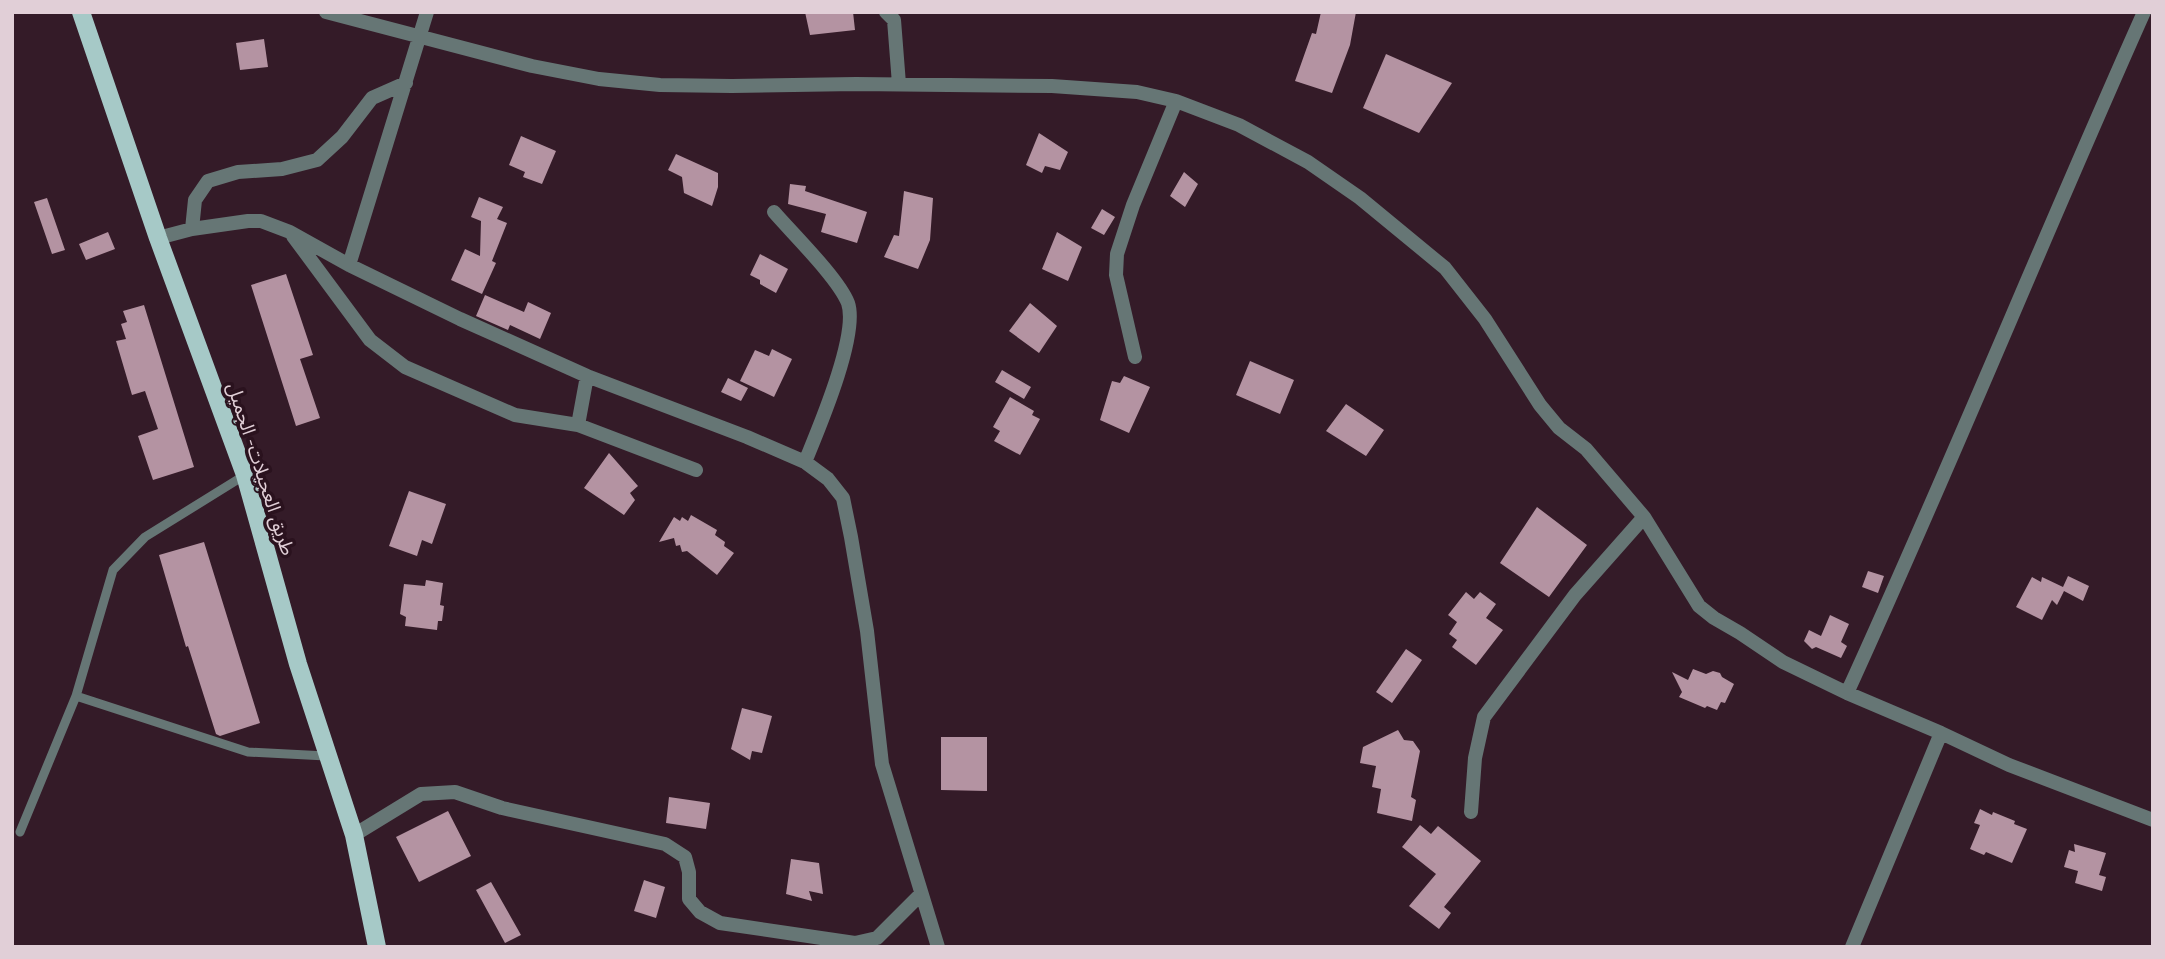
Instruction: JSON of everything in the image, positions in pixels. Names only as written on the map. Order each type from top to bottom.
[{"type":"main road","name":"طريق العجيلات- الجميل","points":[[81,12],[158,238],[245,475],[326,756],[354,835],[377,947]]},
{"type":"street","points":[[326,12],[532,66],[599,79],[660,85],[1052,86],[1137,92],[1176,101],[1239,125],[1308,162],[1360,198],[1445,268],[1485,319],[1540,405],[1559,428],[1586,449],[1644,517],[1699,606],[1714,618],[1783,662],[1847,693],[2009,765],[2153,820]]},
{"type":"street","points":[[349,265],[427,12]]},
{"type":"street","points":[[886,12],[894,20],[899,84]]},
{"type":"street","points":[[1847,693],[1913,550],[2081,152],[2144,12]]},
{"type":"street","points":[[192,229],[195,201],[208,181],[238,172],[282,169],[317,160],[342,137],[372,98],[406,83]]},
{"type":"street","points":[[1135,357],[1116,275],[1117,254],[1133,205],[1176,101]]},
{"type":"street","points":[[774,212],[835,282],[848,305],[848,334],[842,359],[825,414],[805,462]]},
{"type":"street","points":[[158,238],[192,229],[261,221],[290,232],[349,265],[460,320],[587,376],[805,462],[828,479],[843,498],[867,631],[882,764],[938,947]]},
{"type":"street","points":[[290,232],[370,340],[405,368],[515,415],[578,425],[696,470]]},
{"type":"street","points":[[578,425],[587,376]]},
{"type":"street","points":[[1471,812],[1475,758],[1484,718],[1575,595],[1644,517]]},
{"type":"street","points":[[1852,947],[1941,733]]},
{"type":"street","points":[[354,835],[421,794],[455,792],[502,808],[665,844],[685,858],[689,872],[689,899],[700,912],[720,923],[855,943],[877,938],[921,894]]},
{"type":"lane","points":[[20,832],[76,696],[113,570],[145,537],[245,475]]},
{"type":"lane","points":[[76,696],[248,752],[326,756]]},
{"type":"building","points":[[805,12],[853,12],[855,30],[810,35]]},
{"type":"building","points":[[1321,12],[1356,12],[1350,45],[1332,93],[1295,81],[1312,33],[1316,34]]},
{"type":"building","points":[[264,39],[268,67],[240,70],[236,43]]},
{"type":"building","points":[[1386,54],[1452,83],[1419,133],[1363,108]]},
{"type":"building","points":[[1039,133],[1068,152],[1060,170],[1045,166],[1042,173],[1026,165]]},
{"type":"building","points":[[521,136],[556,151],[542,184],[523,177],[525,172],[509,165]]},
{"type":"building","points":[[676,154],[718,173],[718,187],[712,206],[684,193],[682,177],[668,170]]},
{"type":"building","points":[[1184,172],[1198,184],[1185,207],[1170,196]]},
{"type":"building","points":[[790,184],[806,186],[805,191],[867,212],[857,243],[821,232],[826,214],[788,204]]},
{"type":"building","points":[[904,191],[933,198],[930,240],[918,269],[884,257],[894,235],[899,236]]},
{"type":"building","points":[[479,197],[503,207],[497,219],[507,223],[492,261],[496,263],[482,294],[451,280],[465,249],[480,256],[481,221],[471,217]]},
{"type":"building","points":[[47,198],[65,250],[52,254],[34,202]]},
{"type":"building","points":[[1102,209],[1115,217],[1104,235],[1091,228]]},
{"type":"building","points":[[108,232],[115,249],[86,260],[79,244]]},
{"type":"building","points":[[1057,232],[1082,247],[1068,281],[1042,269]]},
{"type":"building","points":[[760,254],[788,269],[776,293],[750,275]]},
{"type":"building","points":[[286,274],[313,355],[300,359],[320,418],[296,426],[251,285]]},
{"type":"building","points":[[485,295],[524,312],[528,302],[551,313],[540,339],[510,325],[508,330],[476,316]]},
{"type":"building","points":[[1030,303],[1057,326],[1039,353],[1009,331]]},
{"type":"building","points":[[144,305],[194,467],[153,480],[138,436],[158,429],[145,391],[132,395],[116,341],[126,339],[121,324],[127,322],[123,311]]},
{"type":"building","points":[[772,349],[792,359],[774,397],[740,381],[755,350],[769,356]]},
{"type":"building","points":[[1250,361],[1294,380],[1280,414],[1236,395]]},
{"type":"building","points":[[1002,370],[1031,387],[1024,399],[995,382]]},
{"type":"building","points":[[1124,376],[1150,387],[1129,433],[1100,420],[1112,381],[1120,383]]},
{"type":"building","points":[[728,378],[748,388],[741,401],[721,392]]},
{"type":"building","points":[[1010,397],[1034,411],[1032,415],[1040,419],[1020,455],[994,441],[1000,431],[993,427]]},
{"type":"building","points":[[1346,404],[1384,430],[1366,456],[1326,431]]},
{"type":"building","points":[[609,453],[638,486],[630,493],[635,500],[624,515],[584,488]]},
{"type":"building","points":[[409,491],[446,504],[432,544],[422,540],[417,556],[389,546]]},
{"type":"building","points":[[1537,507],[1587,545],[1549,597],[1500,563]]},
{"type":"building","points":[[691,515],[717,530],[715,535],[734,553],[717,575],[687,551],[682,552],[680,545],[676,546],[674,538],[659,542],[674,517],[680,521],[682,517],[688,521]]},
{"type":"building","points":[[204,542],[260,723],[220,736],[216,734],[188,646],[186,647],[159,555]]},
{"type":"building","points":[[1868,571],[1884,576],[1878,593],[1862,587]]},
{"type":"building","points":[[2068,576],[2089,586],[2083,601],[2064,591],[2057,605],[2052,600],[2042,620],[2016,607],[2032,577],[2041,582],[2042,577],[2063,587]]},
{"type":"building","points":[[426,580],[443,583],[440,605],[444,606],[442,621],[438,621],[437,630],[405,626],[406,617],[400,614],[404,584],[425,586]]},
{"type":"building","points":[[1466,592],[1474,599],[1480,592],[1496,604],[1486,618],[1503,630],[1476,665],[1452,647],[1457,640],[1449,634],[1457,622],[1448,615]]},
{"type":"building","points":[[1830,615],[1849,624],[1841,642],[1847,646],[1841,658],[1816,647],[1812,649],[1804,641],[1809,630],[1821,636]]},
{"type":"building","points":[[1406,649],[1422,660],[1392,703],[1376,692]]},
{"type":"building","points":[[1693,669],[1706,674],[1713,671],[1720,673],[1734,684],[1725,703],[1721,702],[1717,710],[1679,697],[1682,692],[1672,672],[1688,680]]},
{"type":"building","points":[[742,708],[772,716],[762,753],[752,751],[750,760],[731,749]]},
{"type":"building","points":[[1398,730],[1404,740],[1413,741],[1420,751],[1411,797],[1416,800],[1412,821],[1377,813],[1381,789],[1372,787],[1376,766],[1360,763],[1363,747]]},
{"type":"building","points":[[941,737],[987,737],[987,791],[941,790]]},
{"type":"building","points":[[669,797],[710,803],[706,829],[666,823]]},
{"type":"building","points":[[1980,809],[2015,821],[2014,824],[2027,829],[2012,863],[1986,852],[1984,855],[1970,849],[1980,825],[1974,823]]},
{"type":"building","points":[[448,811],[471,856],[419,882],[396,837]]},
{"type":"building","points":[[1420,825],[1431,834],[1438,826],[1481,861],[1444,907],[1451,913],[1439,929],[1409,906],[1436,874],[1402,847]]},
{"type":"building","points":[[2074,844],[2106,853],[2099,875],[2106,877],[2102,891],[2075,883],[2078,871],[2064,867],[2069,850],[2075,852]]},
{"type":"building","points":[[791,859],[819,863],[823,894],[809,891],[812,901],[786,894]]},
{"type":"building","points":[[644,880],[665,887],[656,918],[634,911]]},
{"type":"building","points":[[491,882],[521,935],[505,943],[476,890]]}]
